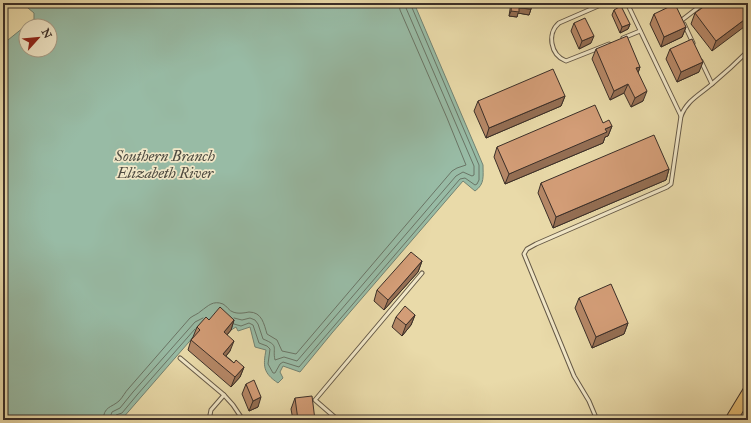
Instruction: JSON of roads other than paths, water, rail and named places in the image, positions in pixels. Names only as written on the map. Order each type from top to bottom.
[{"type":"highway","points":[[731,420],[748,392]]},
{"type":"lane","points":[[605,3],[559,22],[553,31],[551,42],[557,55],[561,60],[566,61],[613,42]]},
{"type":"lane","points":[[627,3],[681,116]]},
{"type":"lane","points":[[682,20],[704,3]]},
{"type":"lane","points":[[679,14],[695,48]]},
{"type":"lane","points":[[620,39],[640,31]]},
{"type":"lane","points":[[597,420],[589,401],[574,376],[524,254],[527,249],[536,244],[669,186],[673,180],[681,116],[686,106],[692,99],[712,84],[748,51]]},
{"type":"lane","points":[[699,56],[712,84]]},
{"type":"lane","points":[[338,420],[315,400],[422,273]]},
{"type":"lane","points":[[180,358],[224,396],[233,405],[243,420]]},
{"type":"lane","points":[[209,420],[211,410],[224,396]]},
{"type":"water","name":"Southern Branch Elizabeth River","points":[[22,3],[414,3],[483,165],[482,183],[475,191],[463,181],[300,372],[283,366],[280,372],[283,378],[278,383],[269,376],[265,369],[264,360],[266,350],[255,347],[250,327],[238,331],[236,327],[231,330],[202,327],[122,419],[119,417],[117,420],[3,420],[3,44],[18,32],[18,58],[58,58],[58,18],[34,18],[34,13]]}]
